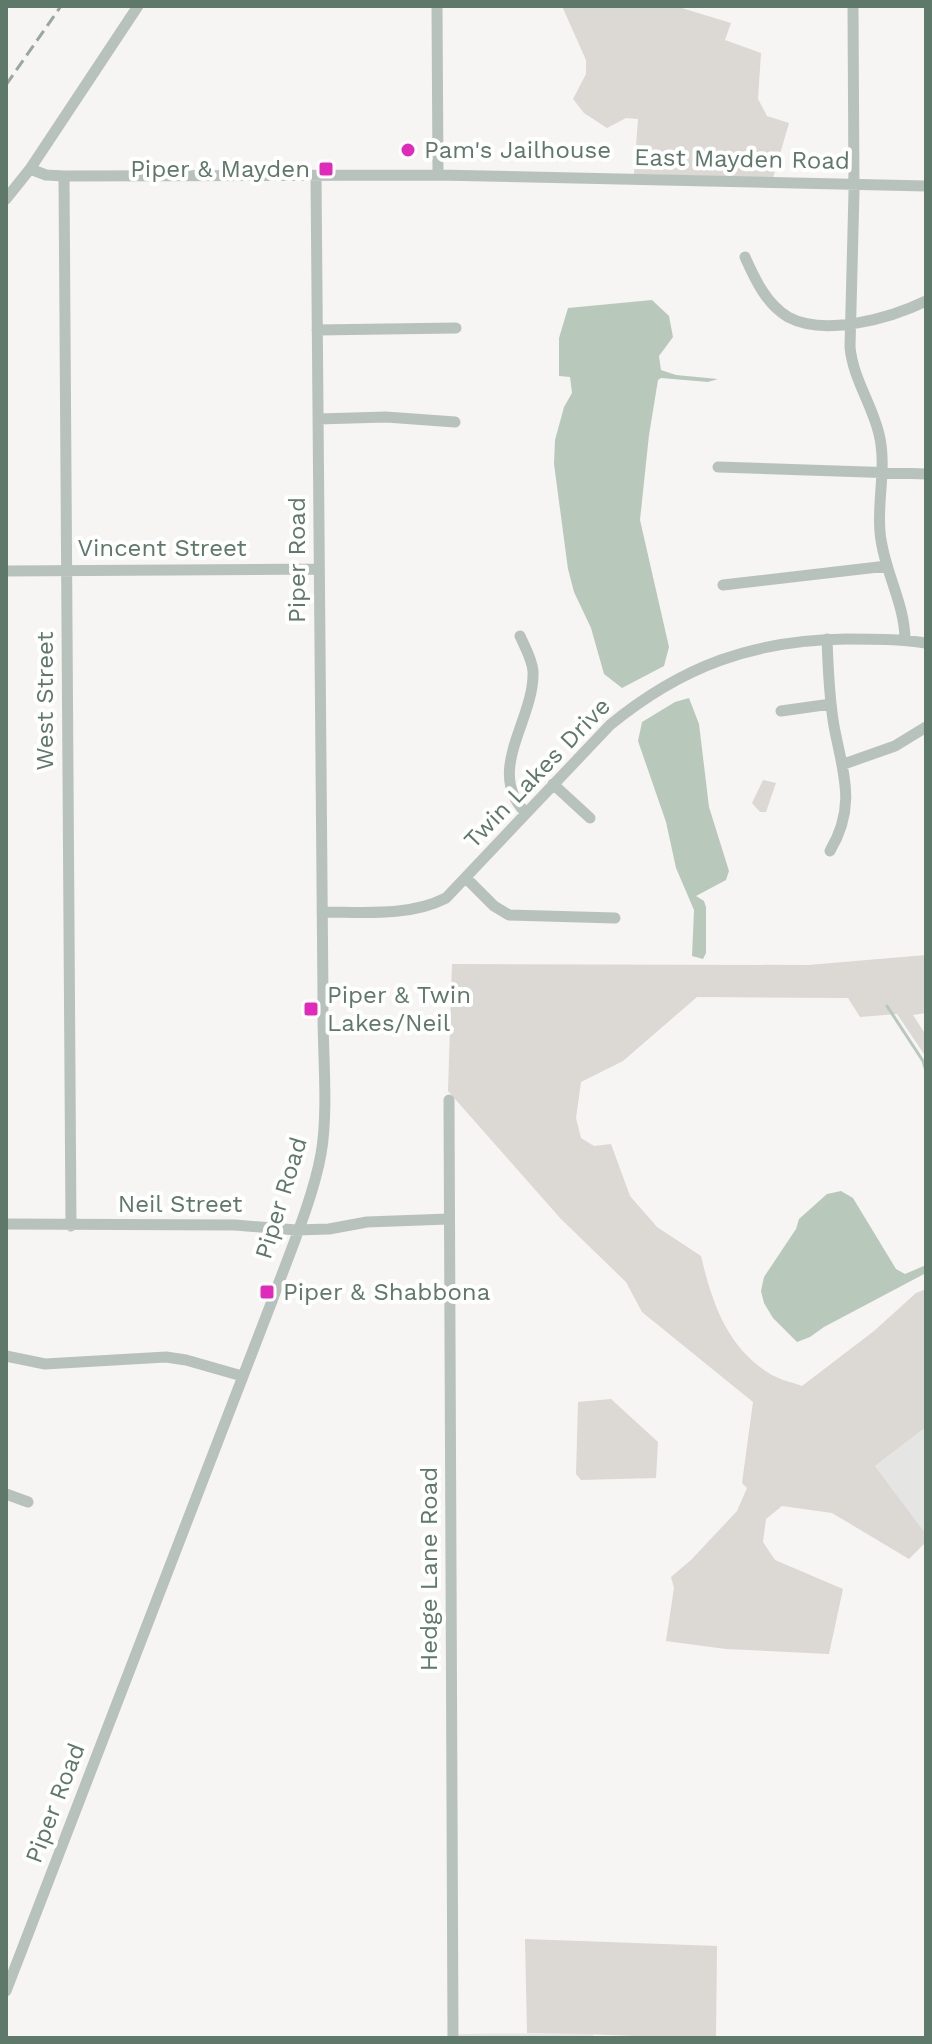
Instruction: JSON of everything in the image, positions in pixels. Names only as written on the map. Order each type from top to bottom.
[{"type":"street","points":[[6,199],[30,169],[138,6]]},
{"type":"street","points":[[437,6],[438,175]]},
{"type":"street","points":[[853,6],[851,357],[879,434],[882,472],[880,532],[905,626],[905,640]]},
{"type":"street","name":"East Mayden Road","points":[[30,169],[46,175],[64,176],[438,175],[926,186]]},
{"type":"street","name":"West Street","points":[[64,176],[71,1226]]},
{"type":"street","name":"Piper Road","points":[[6,1991],[242,1376],[318,1167],[323,1140],[316,176]]},
{"type":"street","points":[[745,257],[765,296],[789,318],[804,322],[849,324],[926,301]]},
{"type":"street","points":[[317,330],[456,328]]},
{"type":"street","points":[[318,419],[386,417],[455,422]]},
{"type":"street","points":[[718,467],[926,474]]},
{"type":"street","points":[[723,585],[887,566]]},
{"type":"street","name":"Vincent Street","points":[[6,571],[319,569]]},
{"type":"street","points":[[520,636],[533,669],[508,778],[512,795],[526,813]]},
{"type":"street","points":[[827,639],[831,704],[844,764],[846,805],[838,837],[830,851]]},
{"type":"street","name":"Twin Lakes Drive","points":[[322,912],[425,908],[446,898],[610,725],[640,701],[686,673],[745,651],[781,643],[827,639],[926,643]]},
{"type":"street","points":[[781,711],[831,704]]},
{"type":"street","points":[[844,764],[895,746],[926,727]]},
{"type":"street","points":[[553,784],[590,818]]},
{"type":"street","points":[[466,878],[504,918],[615,918]]},
{"type":"street","name":"Hedge Lane Road","points":[[449,1100],[453,2038]]},
{"type":"street","name":"Neil Street","points":[[6,1224],[235,1225],[296,1230],[329,1229],[367,1222],[448,1219]]},
{"type":"street","points":[[6,1356],[45,1364],[166,1357],[242,1376]]},
{"type":"street","points":[[6,1494],[28,1502]]},
{"type":"shaded area","points":[[562,6],[675,6],[731,23],[725,40],[761,53],[758,99],[767,116],[789,123],[773,178],[634,174],[638,119],[626,118],[607,128],[584,113],[573,99],[586,74],[586,60]]},
{"type":"shaded area","points":[[652,300],[669,316],[673,337],[659,356],[661,370],[676,375],[718,379],[708,382],[658,380],[640,520],[669,647],[664,666],[622,688],[604,674],[591,628],[574,592],[568,569],[554,464],[555,440],[564,407],[572,393],[570,377],[559,376],[559,338],[568,308]]},
{"type":"shaded area","points":[[689,698],[699,724],[709,807],[729,871],[726,880],[696,896],[704,901],[706,907],[706,953],[703,959],[692,956],[694,910],[676,868],[666,822],[638,741],[642,722],[675,702]]},
{"type":"shaded area","points":[[763,780],[776,783],[766,812],[760,812],[752,803]]},
{"type":"shaded area","points":[[926,955],[926,1013],[913,1015],[926,1035],[926,1057],[897,1014],[860,1017],[848,998],[697,997],[623,1061],[581,1082],[576,1118],[581,1138],[594,1146],[611,1144],[630,1196],[657,1227],[701,1256],[716,1306],[731,1336],[753,1361],[771,1374],[802,1386],[874,1331],[916,1293],[926,1289],[926,1427],[875,1466],[926,1534],[926,1542],[909,1559],[832,1513],[782,1506],[766,1519],[763,1542],[775,1560],[843,1589],[829,1654],[726,1649],[666,1641],[674,1588],[671,1577],[737,1511],[747,1488],[742,1483],[753,1402],[642,1312],[626,1282],[561,1219],[448,1091],[452,964],[808,965]]},
{"type":"shaded area","points":[[841,1191],[853,1198],[896,1269],[905,1274],[926,1265],[926,1273],[797,1342],[773,1318],[764,1303],[761,1291],[764,1277],[796,1229],[799,1219],[827,1194]]},
{"type":"shaded area","points":[[611,1399],[658,1442],[656,1478],[581,1480],[576,1474],[578,1402]]},
{"type":"shaded area","points":[[926,1427],[926,1534],[875,1466]]},
{"type":"shaded area","points":[[525,1939],[717,1946],[716,2038],[527,2033]]},
{"type":"shaded area","points":[[593,2033],[593,2038],[457,2038],[457,2034]]},
{"type":"waterway","points":[[887,1006],[923,1061],[926,1071]]},
{"type":"railway","points":[[6,85],[61,6]]},
{"type":"place","name":"Pam's Jailhouse","points":[[408,150]]},
{"type":"place","name":"Piper & Mayden","points":[[326,169]]},
{"type":"place","name":"Piper & Twin Lakes/Neil","points":[[311,1009]]},
{"type":"place","name":"Piper & Shabbona","points":[[267,1292]]}]
